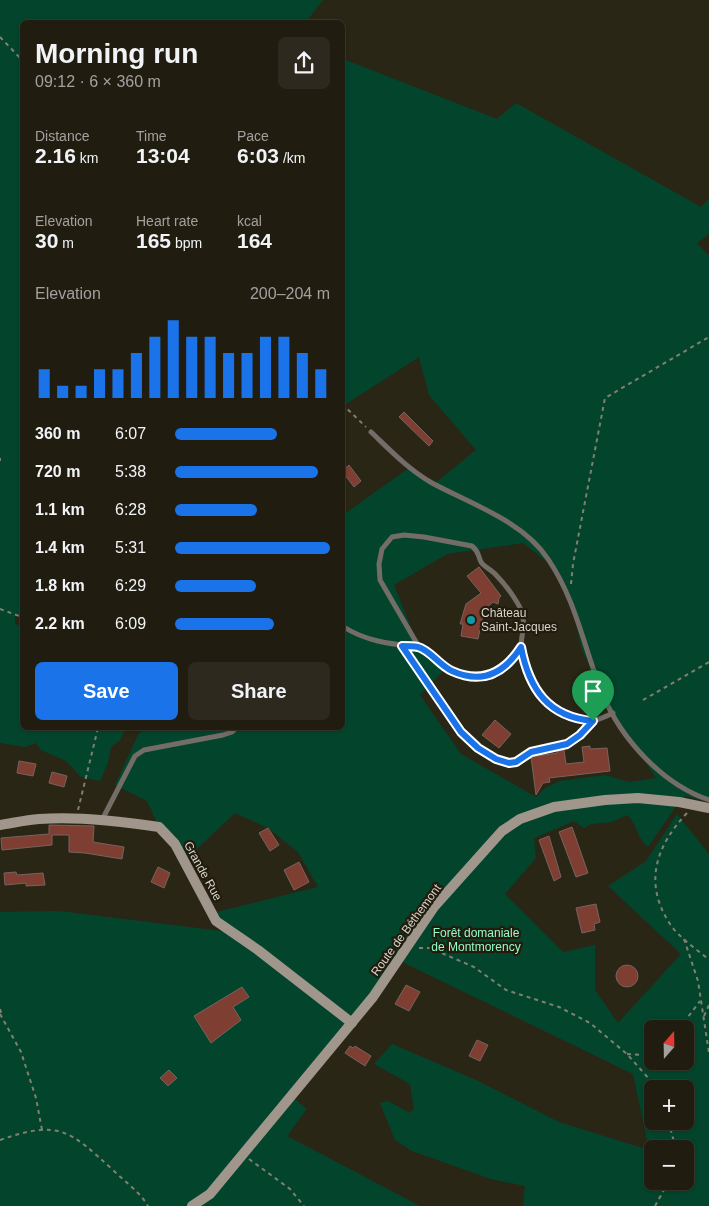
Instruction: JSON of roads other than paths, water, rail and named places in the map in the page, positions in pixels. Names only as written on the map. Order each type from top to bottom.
[{"type":"street","name":"Route de Béthemont","points":[[192,1206],[210,1194],[352,1023],[373,997],[434,907],[502,831],[520,819],[554,807],[605,800],[638,798],[679,802],[709,808]]},
{"type":"street","name":"Grande Rue","points":[[0,825],[38,819],[76,819],[160,827],[175,844],[216,921],[258,950],[352,1023]]},
{"type":"lane","points":[[371,432],[409,468],[432,483],[497,516],[525,536],[548,559],[570,598],[596,676],[613,713],[639,751],[670,781],[692,794],[709,800]]},
{"type":"lane","points":[[521,647],[501,671],[490,675],[475,677],[451,671],[420,647],[380,580],[378,564],[382,549],[392,538],[404,535],[472,546],[479,553],[481,562],[496,575],[522,613],[524,622],[521,647],[531,681],[550,706],[562,714],[593,721]]},
{"type":"lane","points":[[345,628],[358,637],[402,646],[420,647]]},
{"type":"lane","points":[[402,646],[461,732],[478,748],[496,759],[509,763],[516,762],[531,752],[567,744],[580,735],[593,721],[613,713]]},
{"type":"lane","points":[[102,820],[134,756],[144,750],[223,735],[234,730]]},
{"type":"place","name":"Château Saint-Jacques","points":[[471,620]]},
{"type":"park label","name":"Forêt domaniale de Montmorency","points":[[476,940]]}]
